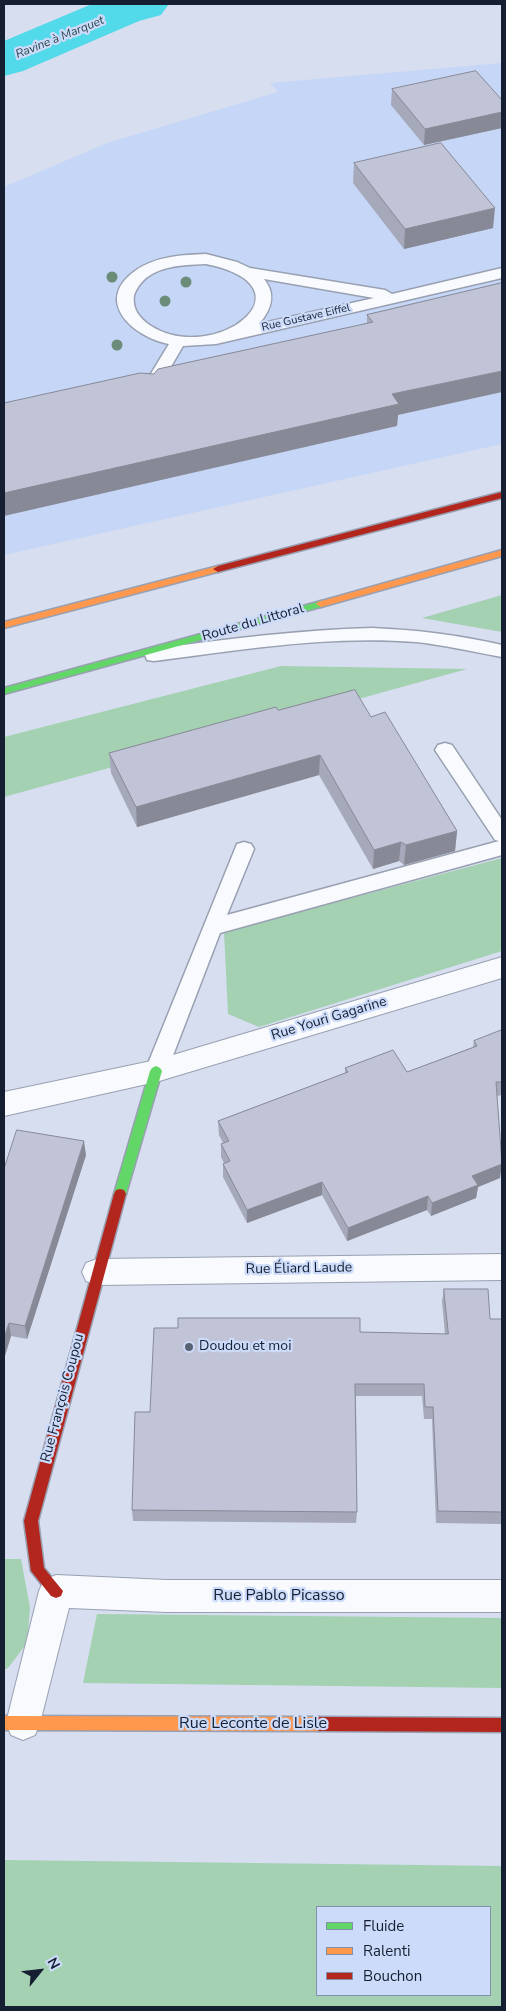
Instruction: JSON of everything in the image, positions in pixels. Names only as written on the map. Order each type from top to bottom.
[{"type":"main road","points":[[4,625],[502,495]]},
{"type":"main road","name":"Route du Littoral","points":[[4,691],[131,658],[502,553]]},
{"type":"main road","name":"Rue François Coupou","points":[[56,1591],[38,1571],[31,1521],[97,1272],[156,1071]]},
{"type":"main road","name":"Rue Leconte de Lisle","points":[[14,1723],[502,1725]]},
{"type":"street","name":"Rue Youri Gagarine","points":[[4,1104],[156,1071],[502,967]]},
{"type":"street","name":"Rue Éliard Laude","points":[[97,1272],[502,1267]]},
{"type":"street","name":"Rue Pablo Picasso","points":[[56,1591],[167,1596],[502,1596]]},
{"type":"street","points":[[14,1723],[56,1591]]},
{"type":"lane","name":"Rue Gustave Eiffel","points":[[395,297],[247,272],[228,264],[206,259],[182,260],[160,264],[142,273],[130,285],[124,299],[128,313],[139,326],[157,335],[179,340],[218,339],[502,273]]},
{"type":"lane","name":"Rue Gustave Eiffel","points":[[218,339],[238,332],[254,322],[263,309],[265,296],[259,283],[247,272]]},
{"type":"lane","points":[[149,390],[179,340]]},
{"type":"lane","points":[[131,658],[345,633],[408,636],[473,643],[502,651]]},
{"type":"lane","points":[[446,750],[502,835]]},
{"type":"lane","points":[[212,926],[502,848]]},
{"type":"lane","points":[[156,1071],[244,849]]},
{"type":"shaded area","points":[[502,63],[502,444],[4,555],[4,187],[107,143],[278,92],[270,83]]},
{"type":"green space","points":[[502,595],[502,632],[422,618]]},
{"type":"green space","points":[[281,666],[467,669],[4,797],[4,737]]},
{"type":"green space","points":[[502,858],[502,951],[259,1027],[228,1014],[224,932]]},
{"type":"green space","points":[[4,1559],[21,1559],[30,1608],[27,1643],[8,1668],[4,1670]]},
{"type":"green space","points":[[97,1614],[502,1618],[502,1688],[83,1683]]},
{"type":"green space","points":[[4,1860],[502,1866],[502,2007],[4,2007]]},
{"type":"building","points":[[476,71],[502,100],[502,112],[425,129],[392,89]]},
{"type":"building","points":[[441,143],[495,208],[405,229],[354,163]]},
{"type":"building","points":[[502,283],[502,371],[392,394],[399,404],[4,493],[4,403],[140,373],[154,374],[158,369],[373,322],[367,315]]},
{"type":"building","points":[[355,690],[371,717],[385,712],[457,831],[406,845],[401,842],[374,850],[320,755],[136,807],[109,753],[276,707],[278,710]]},
{"type":"building","points":[[502,1030],[502,1082],[496,1082],[502,1164],[472,1176],[478,1185],[432,1203],[428,1196],[348,1228],[322,1182],[247,1210],[223,1164],[230,1161],[221,1144],[229,1141],[218,1121],[348,1072],[345,1068],[393,1050],[407,1072],[477,1046],[474,1041]]},
{"type":"building","points":[[17,1130],[84,1141],[25,1326],[9,1323],[4,1338],[4,1169]]},
{"type":"building","points":[[444,1289],[488,1289],[490,1319],[502,1319],[502,1512],[438,1511],[433,1407],[425,1407],[424,1384],[355,1384],[357,1512],[132,1510],[135,1412],[150,1412],[154,1328],[178,1328],[178,1318],[360,1318],[360,1332],[448,1334]]},
{"type":"waterway","name":"Ravine à Marquet","points":[[4,60],[121,10],[143,4]]},
{"type":"traffic: fast","points":[[4,691],[321,604]]},
{"type":"traffic: fast","points":[[120,1194],[156,1071]]},
{"type":"traffic: slow","points":[[321,604],[502,553]]},
{"type":"traffic: slow","points":[[4,625],[218,569]]},
{"type":"traffic: slow","points":[[4,1723],[319,1724]]},
{"type":"traffic: jam","points":[[218,569],[502,495]]},
{"type":"traffic: jam","points":[[56,1591],[38,1571],[31,1521],[120,1194]]},
{"type":"traffic: jam","points":[[319,1724],[502,1725]]},
{"type":"place","name":"Doudou et moi","points":[[189,1347]]}]
